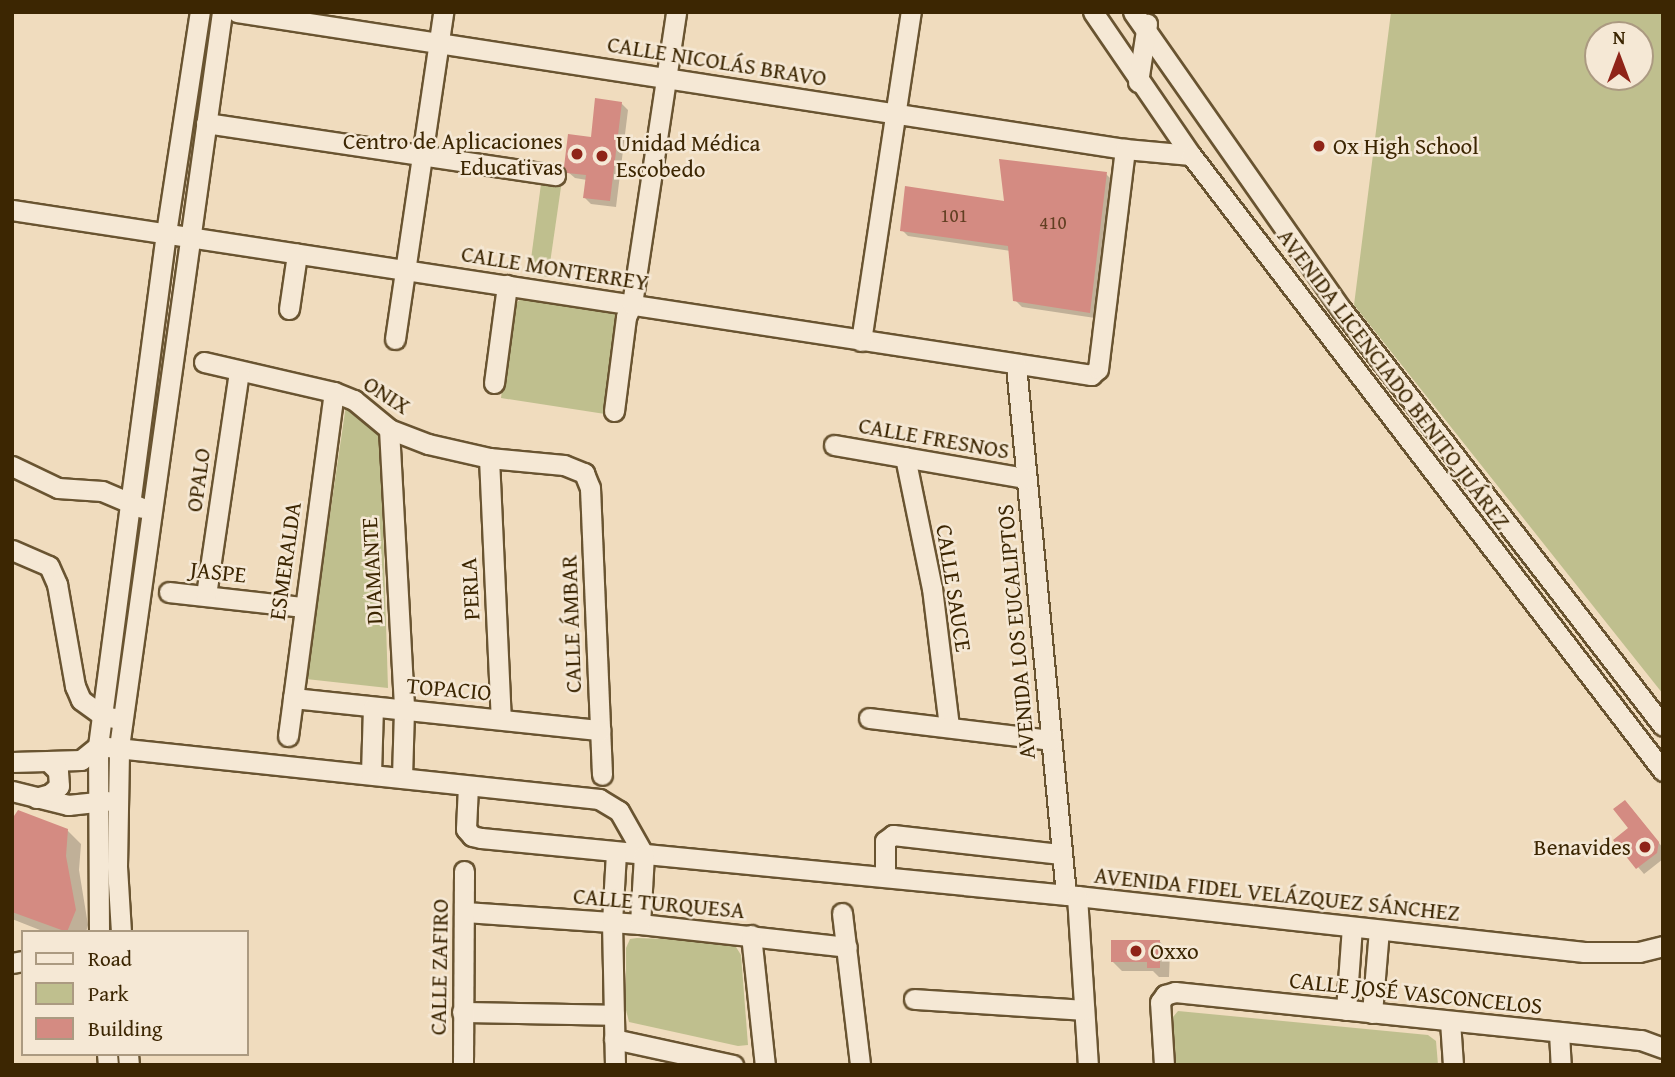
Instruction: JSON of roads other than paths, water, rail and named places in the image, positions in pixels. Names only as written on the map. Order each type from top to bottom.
[{"type":"street","points":[[141,508],[166,233],[200,12]]},
{"type":"street","points":[[99,930],[96,804],[98,746],[112,718],[141,508],[190,237],[222,12]]},
{"type":"street","name":"CALLE NICOLÁS BRAVO","points":[[237,12],[1125,149],[1191,155]]},
{"type":"street","points":[[395,339],[443,12]]},
{"type":"street","points":[[614,411],[626,317],[632,304],[676,12]]},
{"type":"street","points":[[861,341],[898,114],[911,12]]},
{"type":"street","name":"AVENIDA LICENCIADO BENITO JUÁREZ","points":[[1093,12],[1138,82],[1191,155],[1663,771]]},
{"type":"street","name":"AVENIDA LICENCIADO BENITO JUÁREZ","points":[[1133,12],[1148,21],[1342,310],[1663,726]]},
{"type":"street","points":[[1138,82],[1148,21]]},
{"type":"street","points":[[206,123],[555,175]]},
{"type":"street","name":"CALLE MONTERREY","points":[[12,210],[1091,375],[1098,369],[1125,149]]},
{"type":"street","points":[[289,309],[297,254]]},
{"type":"street","points":[[494,383],[507,285]]},
{"type":"street","name":"ONIX","points":[[204,362],[334,392],[354,400],[390,429],[428,444],[489,458],[564,465],[584,473]]},
{"type":"street","name":"AVENIDA LOS EUCALIPTOS","points":[[1016,365],[1061,854],[1071,895],[1088,1065]]},
{"type":"street","name":"OPALO","points":[[206,595],[239,371]]},
{"type":"street","name":"ESMERALDA","points":[[288,736],[303,607],[334,392]]},
{"type":"street","name":"DIAMANTE","points":[[390,429],[404,710],[402,778]]},
{"type":"street","name":"CALLE FRESNOS","points":[[834,445],[1026,478]]},
{"type":"street","name":"CALLE SAUCE","points":[[905,457],[932,588],[949,727]]},
{"type":"street","name":"PERLA","points":[[489,458],[501,718]]},
{"type":"street","points":[[12,466],[58,488],[102,491],[141,508]]},
{"type":"street","name":"CALLE ÁMBAR","points":[[584,473],[590,488],[602,775]]},
{"type":"street","points":[[12,550],[49,566],[57,584],[75,686],[81,700],[112,718],[119,747],[117,799],[121,930]]},
{"type":"street","name":"JASPE","points":[[169,592],[303,607]]},
{"type":"street","name":"TOPACIO","points":[[293,698],[600,730]]},
{"type":"street","points":[[370,774],[373,707]]},
{"type":"street","points":[[869,718],[1051,740]]},
{"type":"street","points":[[12,762],[50,763],[80,760],[98,746],[119,747],[604,800],[619,811],[644,855],[640,924]]},
{"type":"street","points":[[36,798],[50,794],[59,786],[58,771],[50,763]]},
{"type":"street","name":"AVENIDA FIDEL VELÁZQUEZ SÁNCHEZ","points":[[468,786],[466,829],[472,836],[1071,895],[1584,952],[1639,952],[1663,946]]},
{"type":"street","points":[[12,792],[68,805],[96,804],[117,799]]},
{"type":"street","points":[[885,877],[885,841],[891,835],[1061,854]]},
{"type":"street","points":[[615,1065],[612,922],[616,852]]},
{"type":"street","name":"CALLE ZAFIRO","points":[[463,1065],[464,871]]},
{"type":"street","name":"CALLE TURQUESA","points":[[465,912],[640,924],[847,947]]},
{"type":"street","points":[[842,913],[860,1065]]},
{"type":"street","points":[[1346,1010],[1352,927]]},
{"type":"street","points":[[1372,1013],[1380,930]]},
{"type":"street","points":[[751,935],[765,1065]]},
{"type":"street","name":"CALLE JOSÉ VASCONCELOS","points":[[1164,1065],[1160,1002],[1165,995],[1175,992],[1641,1040],[1662,1047]]},
{"type":"street","points":[[914,999],[1084,1010]]},
{"type":"street","points":[[462,1012],[614,1015]]},
{"type":"street","points":[[1450,1021],[1453,1065]]},
{"type":"street","points":[[1559,1032],[1561,1065]]},
{"type":"street","points":[[614,1039],[733,1065]]},
{"type":"place","name":"Ox High School","points":[[1319,146]]},
{"type":"place","name":"Centro de Aplicaciones Educativas","points":[[577,154]]},
{"type":"place","name":"Unidad Médica Escobedo","points":[[602,156]]},
{"type":"place","name":"Benavides","points":[[1645,847]]},
{"type":"place","name":"Oxxo","points":[[1136,951]]}]
